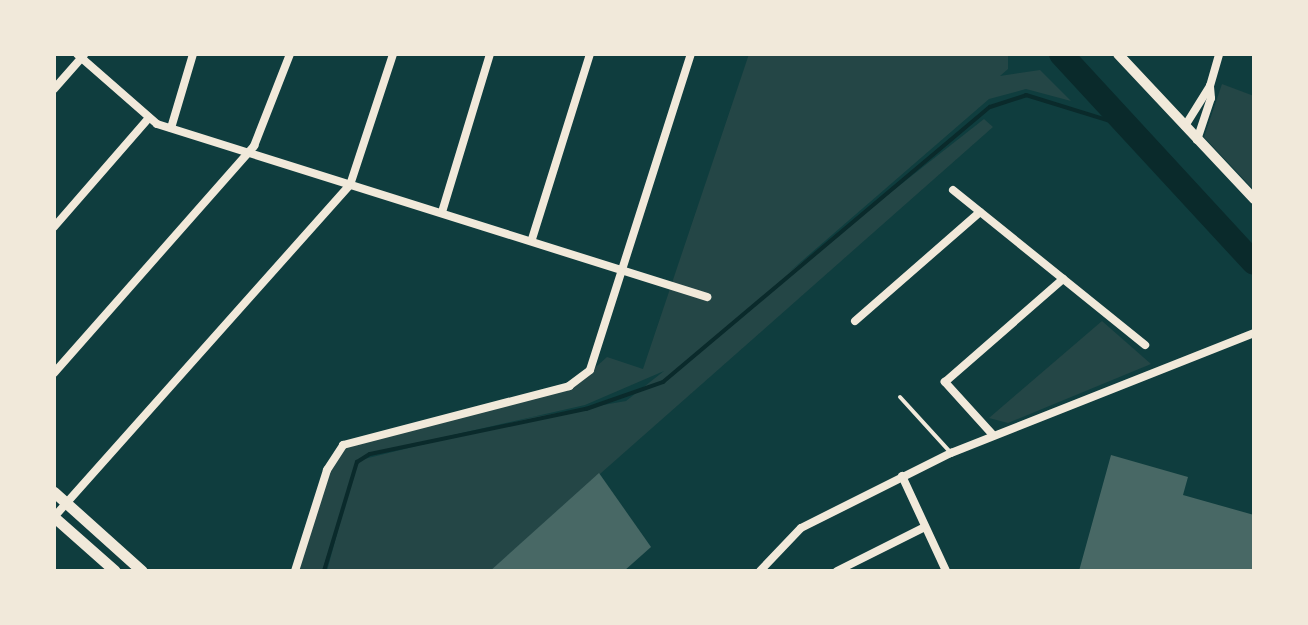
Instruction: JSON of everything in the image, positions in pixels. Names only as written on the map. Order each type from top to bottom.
[{"type":"main road","points":[[54,492],[142,571]]},
{"type":"main road","points":[[54,517],[115,571]]},
{"type":"street","points":[[171,128],[193,54]]},
{"type":"street","points":[[54,373],[248,154],[265,128],[290,54]]},
{"type":"street","points":[[54,517],[350,185],[393,54]]},
{"type":"street","points":[[442,212],[490,54]]},
{"type":"street","points":[[532,239],[590,54]]},
{"type":"street","points":[[295,571],[327,470],[343,445],[579,382],[595,363],[691,54]]},
{"type":"street","points":[[1118,54],[1254,199]]},
{"type":"street","points":[[1185,126],[1210,86],[1219,54]]},
{"type":"street","points":[[54,89],[81,55],[148,119],[171,128],[532,239],[707,297]]},
{"type":"street","points":[[1197,140],[1211,98],[1210,86]]},
{"type":"street","points":[[54,227],[148,119]]},
{"type":"street","points":[[953,190],[1145,345]]},
{"type":"street","points":[[855,321],[980,212]]},
{"type":"street","points":[[993,435],[945,382],[1063,279]]},
{"type":"street","points":[[760,571],[801,528],[902,476],[993,435],[1254,333]]},
{"type":"street","points":[[902,476],[946,571]]},
{"type":"street","points":[[837,571],[925,527]]},
{"type":"lane","points":[[900,397],[951,453]]},
{"type":"shaded area","points":[[749,54],[1008,54],[1008,69],[1000,76],[1040,70],[1071,101],[1026,89],[989,99],[788,273],[984,119],[993,127],[490,571],[327,571],[349,489],[322,571],[299,571],[327,470],[343,445],[579,382],[607,357],[643,369]],"holes":[[[664,371],[626,401],[534,417],[360,460],[370,454],[585,405]]]},
{"type":"shaded area","points":[[1222,84],[1254,96],[1254,190],[1204,137]]},
{"type":"shaded area","points":[[1102,321],[1151,364],[1008,423],[989,418]]},
{"type":"building","points":[[1111,455],[1188,477],[1183,495],[1254,515],[1254,571],[1079,571]]},
{"type":"building","points":[[599,473],[651,547],[624,571],[490,571]]},
{"type":"waterway","points":[[1061,54],[1254,263]]},
{"type":"waterway","points":[[324,571],[357,462],[370,454],[586,409],[663,382],[990,107],[1026,95],[1123,125]]}]
